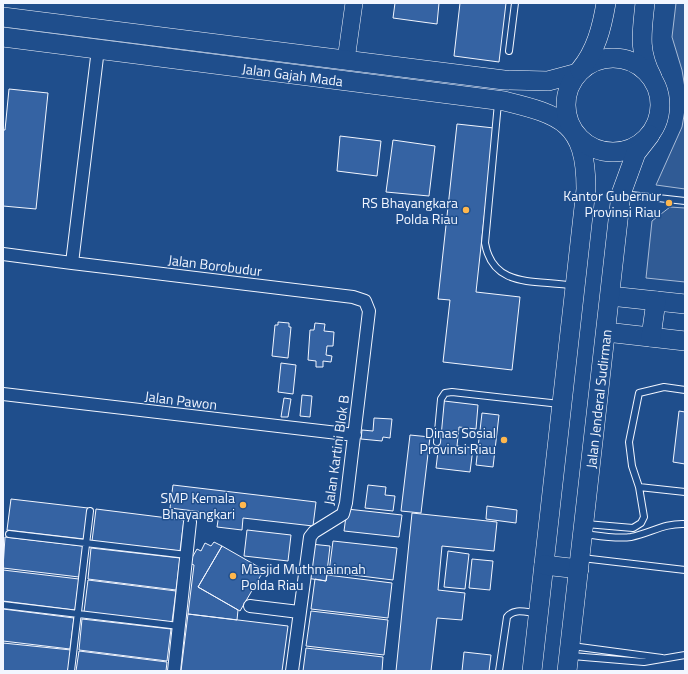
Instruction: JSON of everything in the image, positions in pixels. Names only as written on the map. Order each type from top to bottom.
[{"type":"main road","points":[[532,671],[586,189],[586,171],[583,151],[569,123],[566,102],[567,92],[573,80],[586,64],[598,39],[606,3]]},
{"type":"main road","points":[[575,133],[583,142],[594,148],[606,152],[618,152],[631,149],[642,143],[656,124],[660,113],[660,102],[653,80],[646,66],[641,44],[645,3]]},
{"type":"main road","name":"Jalan Gajah Mada","points":[[3,17],[504,80],[532,82],[560,79],[578,73]]},
{"type":"main road","points":[[98,49],[101,29]]},
{"type":"main road","name":"Jalan Gajah Mada","points":[[3,37],[499,100],[532,108],[548,114],[564,123],[575,133]]},
{"type":"main road","points":[[271,70],[273,51]]},
{"type":"main road","points":[[578,73],[587,66],[601,60],[617,58],[632,62],[645,71],[653,80]]},
{"type":"main road","name":"Jalan Jenderal Sudirman","points":[[569,658],[621,194],[636,153],[650,134]]},
{"type":"main road","points":[[610,296],[685,304]]},
{"type":"main road","points":[[652,337],[656,301]]},
{"type":"main road","points":[[606,332],[685,341]]},
{"type":"main road","points":[[544,565],[580,563]]},
{"type":"street","points":[[346,60],[354,3]]},
{"type":"street","points":[[72,262],[98,49]]},
{"type":"street","name":"Jalan Borobudur","points":[[3,254],[353,297]]},
{"type":"street","name":"Jalan Kartini Blok B","points":[[292,671],[310,537],[314,532],[343,514],[346,503],[369,310],[365,301],[353,297]]},
{"type":"street","name":"Jalan Pawon","points":[[3,394],[355,435]]},
{"type":"street","points":[[174,671],[190,522]]},
{"type":"street","points":[[250,606],[300,612]]},
{"type":"lane","points":[[509,51],[515,3]]},
{"type":"lane","points":[[499,100],[485,243],[487,257],[494,267],[504,275],[510,277],[575,286]]},
{"type":"lane","points":[[621,194],[685,201]]},
{"type":"lane","points":[[584,529],[637,527],[644,517],[639,487],[632,466],[629,442],[639,393],[664,387],[685,390]]},
{"type":"lane","points":[[436,442],[441,399],[446,393],[452,392],[562,404]]},
{"type":"lane","points":[[639,487],[685,492]]},
{"type":"lane","points":[[71,671],[90,511]]},
{"type":"lane","points":[[584,529],[612,537],[631,537],[672,523],[685,524]]},
{"type":"lane","points":[[9,534],[187,555]]},
{"type":"lane","points":[[580,563],[685,570]]},
{"type":"lane","points":[[3,605],[179,626]]},
{"type":"lane","points":[[499,671],[506,617],[511,612],[518,611],[538,613]]},
{"type":"lane","points":[[569,658],[644,662],[685,655]]},
{"type":"lane","points":[[569,658],[664,658]]},
{"type":"shaded area","points":[[676,3],[685,3],[685,88],[682,70],[672,37]]},
{"type":"shaded area","points":[[685,110],[685,189],[656,185],[682,127]]},
{"type":"shaded area","points":[[670,207],[685,208],[685,282],[646,278],[652,221]]},
{"type":"building","points":[[395,3],[439,3],[437,24],[393,18]]},
{"type":"building","points":[[460,3],[506,3],[499,62],[454,56]]},
{"type":"building","points":[[9,89],[48,93],[36,209],[3,206],[3,130],[5,130]]},
{"type":"building","name":"RS Bhayangkara Polda Riau","points":[[457,124],[494,128],[476,292],[520,297],[512,370],[443,362],[450,300],[438,299]]},
{"type":"building","points":[[340,136],[381,141],[377,176],[337,171]]},
{"type":"building","points":[[393,140],[435,146],[429,196],[386,192]]},
{"type":"building","points":[[278,322],[289,323],[289,327],[291,327],[288,358],[272,356],[275,325],[278,325]]},
{"type":"building","points":[[315,323],[325,324],[324,331],[334,332],[333,346],[327,346],[326,355],[332,356],[331,362],[323,361],[323,367],[316,367],[316,361],[308,360],[310,330],[314,330]]},
{"type":"building","points":[[281,363],[296,365],[293,394],[278,392]]},
{"type":"building","points":[[302,395],[312,396],[310,417],[300,416]]},
{"type":"building","points":[[284,398],[291,399],[288,417],[281,417]]},
{"type":"building","points":[[444,401],[478,405],[476,429],[459,427],[457,446],[473,448],[470,472],[436,468]]},
{"type":"building","points":[[679,411],[685,412],[685,464],[673,462]]},
{"type":"building","points":[[482,413],[499,415],[493,467],[476,465]]},
{"type":"building","points":[[374,418],[392,419],[390,438],[383,437],[382,441],[361,439],[362,430],[373,431]]},
{"type":"building","points":[[410,435],[430,437],[421,513],[401,511]]},
{"type":"building","name":"SMP Kemala Bhayangkari","points":[[173,485],[316,502],[313,526],[243,518],[242,530],[217,527],[219,514],[170,508]]},
{"type":"building","points":[[368,485],[386,487],[385,495],[395,496],[393,511],[365,508]]},
{"type":"building","points":[[11,499],[88,508],[84,539],[7,530]]},
{"type":"building","points":[[487,506],[517,510],[516,523],[486,519]]},
{"type":"building","points":[[96,509],[184,520],[180,551],[92,541]]},
{"type":"building","points":[[347,509],[402,515],[399,537],[344,531]]},
{"type":"building","points":[[412,513],[497,522],[494,551],[442,546],[438,590],[465,593],[462,620],[437,618],[431,671],[396,671]]},
{"type":"building","name":"SMP Kemala Bhayangkari","points":[[247,530],[291,535],[288,561],[244,556]]},
{"type":"building","points":[[5,537],[83,546],[79,577],[3,568]]},
{"type":"building","points":[[333,541],[397,548],[393,580],[329,572]]},
{"type":"building","points":[[214,542],[222,546],[198,587],[238,610],[237,620],[188,614],[194,565],[189,563],[197,549],[201,551],[205,543],[211,546]]},
{"type":"building","points":[[311,544],[330,546],[326,581],[306,578]]},
{"type":"building","points":[[222,546],[264,570],[240,611],[198,587]]},
{"type":"building","points":[[91,548],[180,558],[176,590],[88,579]]},
{"type":"building","points":[[448,551],[469,554],[465,589],[444,587]]},
{"type":"building","points":[[472,559],[493,561],[490,590],[469,588]]},
{"type":"building","points":[[3,570],[79,579],[75,610],[3,601]]},
{"type":"building","points":[[327,575],[392,583],[388,618],[311,609],[315,579],[326,581]]},
{"type":"building","points":[[88,580],[176,591],[172,622],[84,612]]},
{"type":"building","points":[[3,609],[74,618],[70,649],[3,641]]},
{"type":"building","points":[[311,611],[388,620],[384,655],[306,646]]},
{"type":"building","points":[[188,614],[288,626],[282,671],[181,671]]},
{"type":"building","points":[[82,619],[171,629],[167,661],[79,650]]},
{"type":"building","points":[[3,643],[71,650],[68,671],[3,671]]},
{"type":"building","points":[[306,648],[383,657],[382,671],[303,671]]},
{"type":"building","points":[[79,651],[167,662],[166,671],[76,671]]},
{"type":"building","points":[[464,652],[491,655],[489,671],[462,671]]},
{"type":"place","name":"Kantor Gubernur Provinsi Riau","points":[[669,203]]},
{"type":"place","name":"RS Bhayangkara Polda Riau","points":[[466,210]]},
{"type":"place","name":"Dinas Sosial Provinsi Riau","points":[[504,440]]},
{"type":"place","name":"SMP Kemala Bhayangkari","points":[[243,505]]},
{"type":"place","name":"Masjid Muthmainnah Polda Riau","points":[[233,576]]}]
